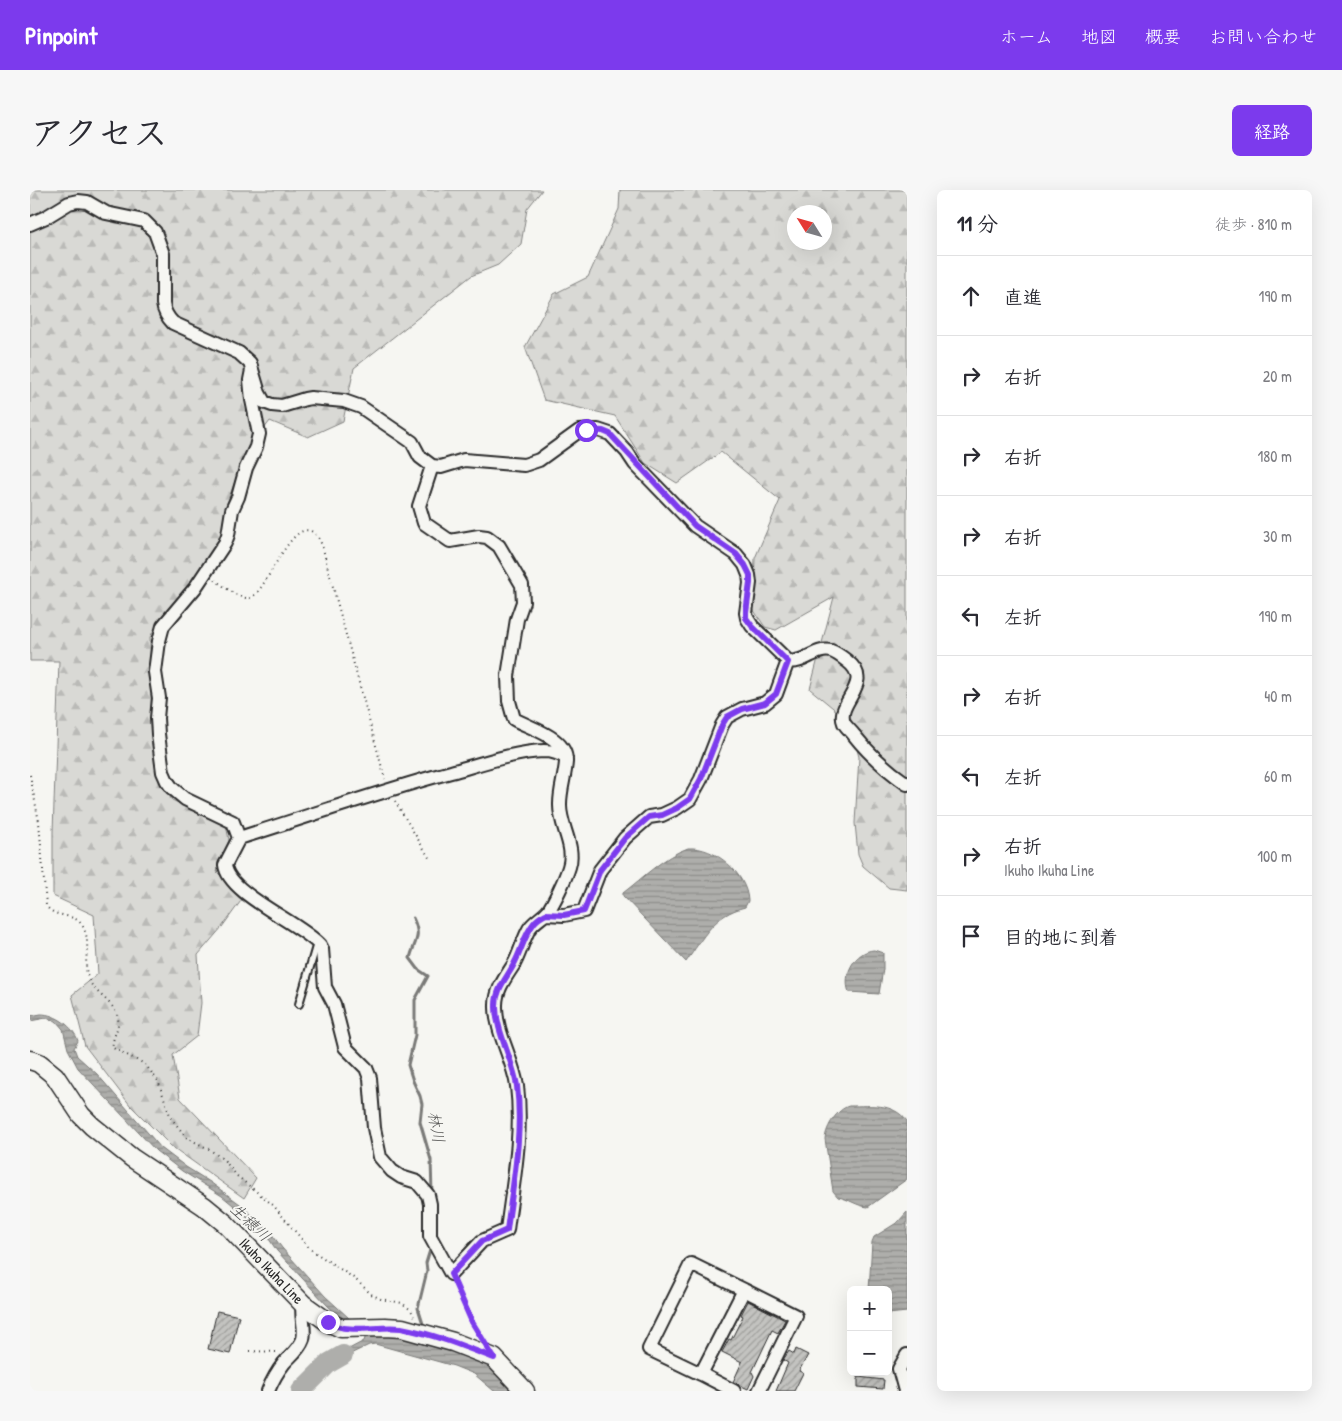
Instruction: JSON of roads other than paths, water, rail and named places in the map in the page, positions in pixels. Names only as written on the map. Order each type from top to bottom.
[{"type":"main road","name":"Ikuho Ikuha Line","points":[[30,1060],[55,1076],[81,1115],[92,1126],[132,1158],[204,1206],[226,1224],[303,1304],[332,1325],[347,1328],[394,1327],[425,1334],[494,1358],[525,1391]]},
{"type":"street","points":[[30,224],[69,203],[78,201],[87,202],[106,213],[144,221],[155,232],[163,254],[163,304],[167,318],[173,323],[239,353],[250,363],[259,393],[264,402],[282,406],[311,398],[344,401],[361,407],[412,442],[420,457],[432,466],[440,467],[464,460],[524,466],[539,460],[579,431],[598,430],[610,434],[695,526],[736,554],[745,565],[750,575],[746,618],[788,662],[794,663],[824,650],[834,652],[852,664],[856,671],[856,685],[844,709],[844,723],[871,756],[907,784]]},
{"type":"street","points":[[239,838],[233,822],[185,798],[172,788],[163,772],[156,718],[159,698],[155,672],[160,634],[169,619],[204,574],[225,543],[228,535],[232,510],[238,497],[246,468],[258,441],[259,434],[250,380],[252,370]]},
{"type":"street","points":[[432,466],[419,506],[424,523],[450,541],[484,536],[490,539],[498,546],[524,590],[523,602],[517,619],[508,676],[508,701],[514,719],[557,741],[566,758],[560,814],[569,844],[570,866],[546,914],[534,922],[529,930],[515,963],[500,989],[496,1006],[499,1025],[517,1085],[518,1104],[516,1150],[507,1230],[482,1241],[451,1274],[431,1239],[428,1195],[417,1182],[401,1177],[392,1171],[380,1157],[374,1128],[370,1078],[366,1068],[345,1047],[334,1004],[325,987],[322,950],[317,943],[287,919],[248,895],[228,876],[225,865],[239,838],[389,789],[525,753],[554,752],[566,758]]},
{"type":"street","points":[[546,914],[564,915],[584,911],[600,870],[625,838],[649,817],[662,815],[690,799],[701,779],[722,725],[727,717],[742,709],[765,703],[773,698],[788,662]]},
{"type":"street","points":[[734,1391],[719,1388],[701,1374],[648,1349],[691,1264],[796,1316],[759,1391]]},
{"type":"street","points":[[701,1374],[744,1290]]},
{"type":"street","points":[[268,1391],[283,1364],[297,1350],[304,1333],[301,1312],[303,1304]]},
{"type":"street","points":[[906,1391],[898,1369],[907,1355]]},
{"type":"lane","points":[[300,1004],[317,943]]},
{"type":"waterway","name":"林川","points":[[413,918],[417,934],[410,958],[419,970],[428,976],[415,1000],[415,1035],[408,1065],[422,1104],[420,1122],[431,1160],[432,1194]]},
{"type":"waterway","name":"林川","points":[[424,1327],[418,1308],[427,1271],[426,1263],[430,1246]]},
{"type":"waterway","points":[[301,1391],[329,1363],[343,1355]]},
{"type":"water label","name":"生穂川","points":[[251,1222]]}]
